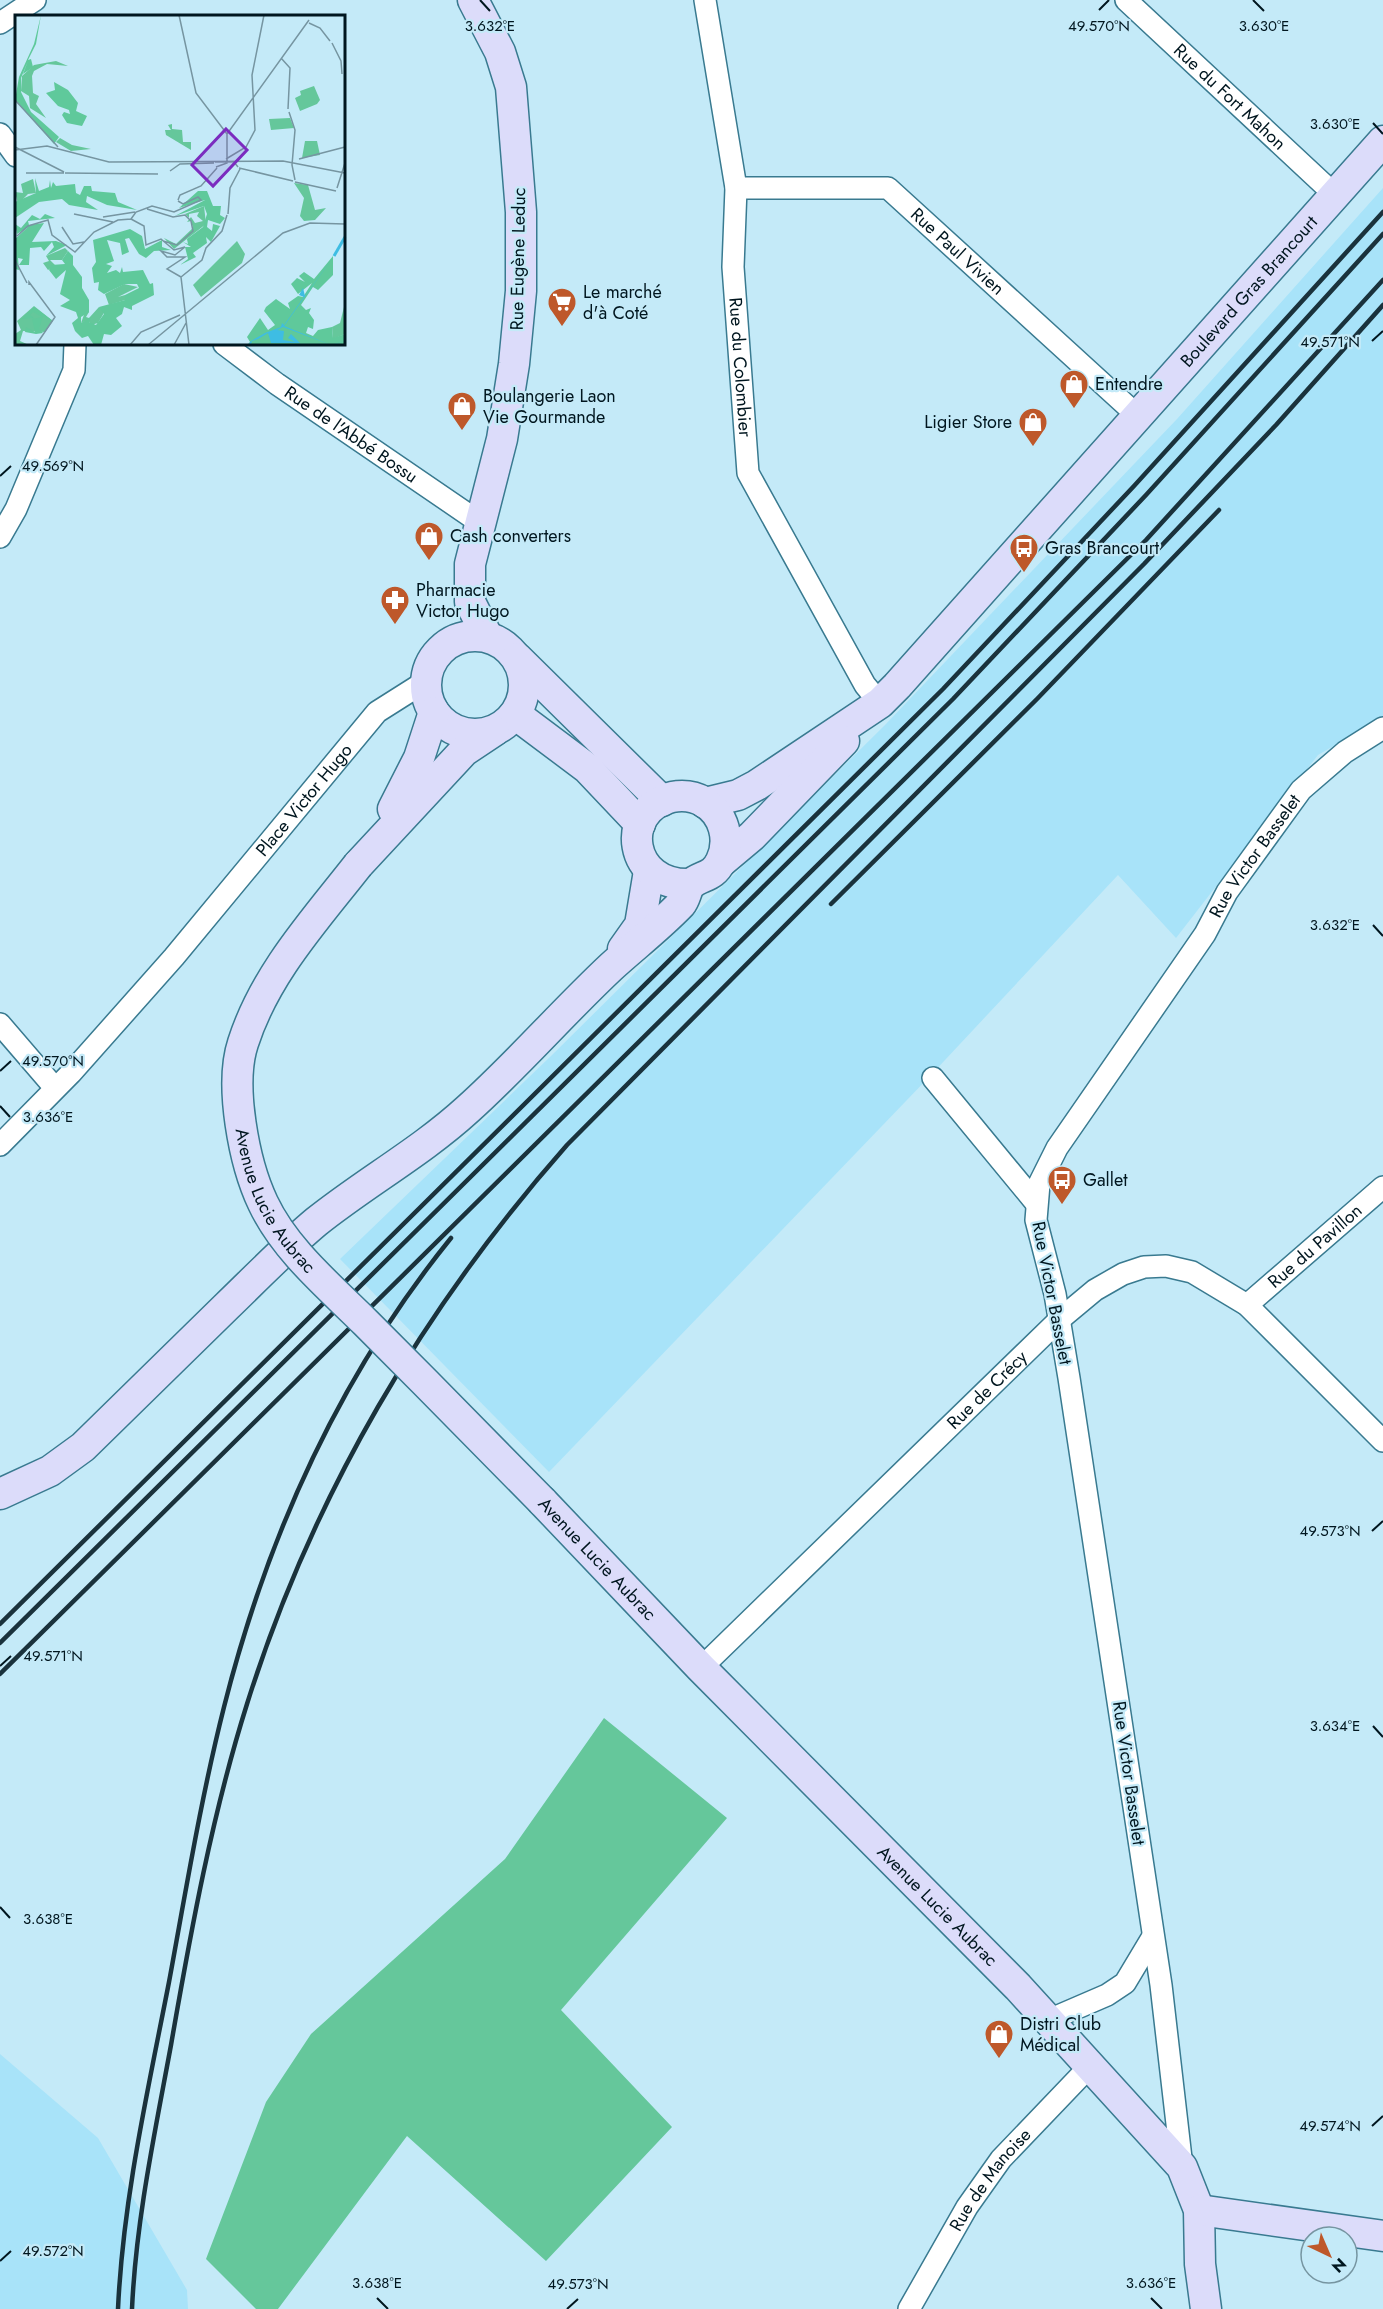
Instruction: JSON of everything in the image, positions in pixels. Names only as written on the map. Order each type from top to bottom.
[{"type":"main road","name":"Rue Eugène Leduc","points":[[473,0],[500,52],[511,87],[521,212],[521,291],[514,364],[502,439],[479,522]]},
{"type":"main road","name":"Boulevard Gras Brancourt","points":[[877,705],[1139,417],[1383,141]]},
{"type":"main road","points":[[479,522],[470,564],[470,602],[487,636]]},
{"type":"main road","points":[[470,602],[446,645],[432,661],[426,681],[427,697],[441,721],[460,732],[483,734],[505,722],[525,686],[523,671],[517,658]]},
{"type":"main road","points":[[446,645],[473,635],[487,636],[504,644],[662,801]]},
{"type":"main road","points":[[705,803],[738,795],[757,785],[877,705]]},
{"type":"main road","points":[[649,872],[676,885],[692,884],[708,876],[814,775],[877,705]]},
{"type":"main road","name":"Avenue Lucie Aubrac","points":[[366,856],[411,778],[434,712]]},
{"type":"main road","points":[[505,722],[587,768],[640,824]]},
{"type":"main road","name":"Avenue Lucie Aubrac","points":[[505,722],[464,751],[366,856],[286,957],[262,994],[242,1046],[238,1109],[253,1178],[263,1204],[303,1259],[542,1501],[701,1668],[1049,2020],[1182,2167],[1199,2210]]},
{"type":"main road","points":[[612,966],[640,925],[649,872],[638,847],[640,824],[652,807],[662,801],[684,796],[705,803],[722,823],[725,842],[721,862]]},
{"type":"main road","points":[[0,1494],[50,1471],[83,1447],[315,1223],[416,1153],[470,1108],[612,966],[652,932],[684,900],[692,884]]},
{"type":"main road","points":[[1206,2309],[1200,2264],[1199,2210],[1383,2236]]},
{"type":"street","points":[[0,23],[35,0]]},
{"type":"street","name":"Rue du Colombier","points":[[705,0],[736,188],[733,267],[748,473],[877,705]]},
{"type":"street","name":"Rue du Fort Mahon","points":[[1126,0],[1335,195]]},
{"type":"street","points":[[0,134],[15,155]]},
{"type":"street","name":"Rue Paul Vivien","points":[[736,188],[888,188],[1139,417]]},
{"type":"street","points":[[0,537],[16,509],[74,370],[75,345]]},
{"type":"street","name":"Rue de l'Abbé Bossu","points":[[226,345],[277,384],[479,522]]},
{"type":"street","name":"Place Victor Hugo","points":[[0,1145],[55,1088],[194,933],[377,712],[426,681]]},
{"type":"street","name":"Rue Victor Basselet","points":[[1182,2167],[1161,1985],[1152,1938],[1135,1806],[1059,1320],[1040,1239],[1036,1203],[1039,1184],[1057,1148],[1205,934],[1227,892],[1301,790],[1325,767],[1383,728]]},
{"type":"street","points":[[0,1024],[55,1088]]},
{"type":"street","points":[[933,1078],[1036,1203]]},
{"type":"street","name":"Rue du Pavillon","points":[[1247,1305],[1383,1187]]},
{"type":"street","name":"Rue de Crécy","points":[[701,1668],[1059,1320],[1095,1290],[1123,1274],[1144,1267],[1166,1266],[1192,1272],[1247,1305],[1383,1441]]},
{"type":"street","points":[[1049,2020],[1107,1995],[1125,1983],[1152,1938]]},
{"type":"street","name":"Rue de Manoise","points":[[909,2309],[967,2206],[1001,2159],[1090,2066]]},
{"type":"shaded area","points":[[1383,188],[1383,717],[1318,755],[1176,938],[1118,875],[931,1075],[549,1472],[340,1259],[551,1056],[885,725],[1177,419]]},
{"type":"shaded area","points":[[0,2054],[98,2138],[187,2290],[188,2309],[0,2309]]},
{"type":"green space","points":[[604,1718],[727,1818],[561,2010],[672,2127],[546,2261],[407,2136],[278,2309],[256,2309],[206,2259],[266,2102],[311,2034],[505,1859]]},
{"type":"railway","points":[[0,1624],[943,689],[1134,486],[1383,212]]},
{"type":"railway","points":[[0,1643],[953,699],[1146,495],[1383,234]]},
{"type":"railway","points":[[0,1674],[1146,540],[1383,280]]},
{"type":"railway","points":[[132,2309],[142,2209],[186,1959],[223,1788],[247,1704],[304,1552],[339,1478],[420,1338],[466,1271],[567,1145],[1144,564],[1276,425],[1383,305]]},
{"type":"railway","points":[[831,904],[1037,699],[1219,510]]},
{"type":"railway","points":[[118,2309],[125,2227],[145,2104],[208,1775],[242,1644],[285,1520],[312,1460],[375,1345],[411,1291],[451,1238]]},
{"type":"place","name":"Le marché d'à Coté","points":[[562,328]]},
{"type":"place","name":"Entendre","points":[[1074,410]]},
{"type":"place","name":"Boulangerie Laon Vie Gourmande","points":[[462,432]]},
{"type":"place","name":"Ligier Store","points":[[1033,448]]},
{"type":"place","name":"Cash converters","points":[[429,562]]},
{"type":"place","name":"Gras Brancourt","points":[[1024,574]]},
{"type":"place","name":"Pharmacie Victor Hugo","points":[[395,626]]},
{"type":"place","name":"Gallet","points":[[1062,1206]]},
{"type":"place","name":"Distri Club Médical","points":[[999,2060]]}]
